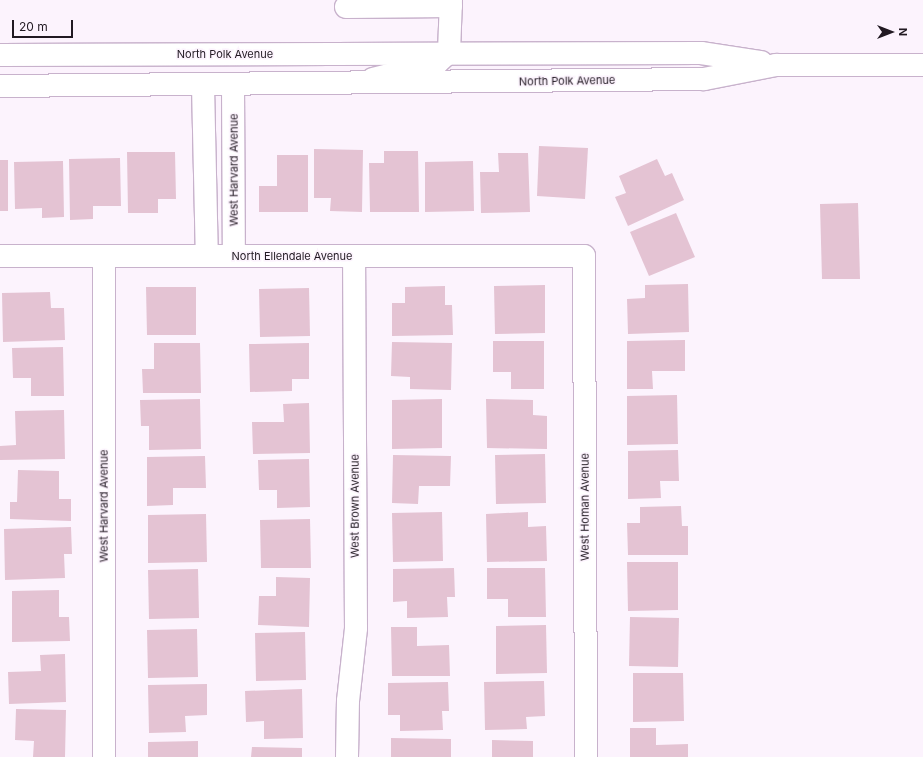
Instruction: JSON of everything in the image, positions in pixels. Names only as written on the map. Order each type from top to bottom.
[{"type":"street","points":[[346,7],[451,3],[450,52]]},
{"type":"street","name":"North Polk Avenue","points":[[357,84],[437,63],[450,52]]},
{"type":"street","name":"North Polk Avenue","points":[[0,55],[450,52],[702,53],[776,65],[923,65]]},
{"type":"street","name":"North Polk Avenue","points":[[0,86],[204,86],[704,79],[776,65]]},
{"type":"street","name":"West Harvard Avenue","points":[[233,85],[234,256]]},
{"type":"street","points":[[204,86],[206,256]]},
{"type":"street","name":"North Ellendale Avenue","points":[[0,256],[584,256]]},
{"type":"street","name":"West Harvard Avenue","points":[[104,256],[104,757]]},
{"type":"street","name":"West Brown Avenue","points":[[347,757],[348,701],[356,628],[354,256]]},
{"type":"street","name":"West Homan Avenue","points":[[584,256],[586,757]]},
{"type":"building","points":[[539,146],[588,148],[585,199],[537,196]]},
{"type":"building","points":[[314,149],[363,150],[362,212],[330,211],[331,198],[314,198]]},
{"type":"building","points":[[384,151],[418,151],[419,212],[370,212],[369,163],[384,163]]},
{"type":"building","points":[[127,152],[175,152],[176,199],[158,199],[158,213],[128,213]]},
{"type":"building","points":[[498,153],[528,153],[530,212],[481,213],[480,172],[499,172]]},
{"type":"building","points":[[277,155],[308,155],[308,212],[259,212],[259,186],[277,186]]},
{"type":"building","points":[[120,158],[121,206],[93,206],[93,219],[70,220],[69,159]]},
{"type":"building","points":[[657,159],[665,176],[672,173],[684,200],[628,226],[615,197],[626,193],[619,176]]},
{"type":"building","points":[[0,160],[8,160],[8,211],[0,211]]},
{"type":"building","points":[[63,161],[64,217],[42,218],[42,208],[15,209],[14,162]]},
{"type":"building","points":[[473,161],[474,211],[425,212],[425,162]]},
{"type":"building","points":[[858,203],[860,279],[822,279],[820,204]]},
{"type":"building","points":[[676,213],[695,257],[649,276],[630,232]]},
{"type":"building","points":[[688,284],[689,332],[628,334],[627,299],[645,298],[645,285]]},
{"type":"building","points":[[545,285],[545,333],[495,334],[494,286]]},
{"type":"building","points":[[445,286],[445,305],[452,305],[453,335],[392,336],[392,303],[405,303],[405,287]]},
{"type":"building","points":[[146,287],[196,287],[196,335],[147,335]]},
{"type":"building","points":[[309,288],[310,336],[260,337],[259,289]]},
{"type":"building","points":[[50,292],[51,308],[64,308],[65,340],[3,342],[2,293]]},
{"type":"building","points":[[685,340],[685,371],[652,371],[653,389],[627,389],[627,341]]},
{"type":"building","points":[[493,341],[544,341],[544,389],[511,389],[511,372],[493,372]]},
{"type":"building","points":[[392,342],[452,343],[451,390],[410,389],[410,377],[391,376]]},
{"type":"building","points":[[154,343],[200,343],[201,393],[143,393],[142,369],[154,369]]},
{"type":"building","points":[[309,343],[309,379],[292,379],[292,391],[250,392],[249,344]]},
{"type":"building","points":[[63,347],[64,396],[31,396],[31,378],[13,378],[12,348]]},
{"type":"building","points":[[677,395],[678,444],[627,445],[627,396]]},
{"type":"building","points":[[200,399],[201,449],[149,450],[149,426],[141,426],[140,400]]},
{"type":"building","points":[[442,399],[442,448],[392,449],[392,400]]},
{"type":"building","points":[[486,399],[533,400],[533,415],[547,416],[547,449],[487,448]]},
{"type":"building","points":[[309,403],[310,453],[253,454],[252,422],[284,422],[283,404]]},
{"type":"building","points":[[64,410],[65,459],[0,460],[0,446],[16,445],[15,411]]},
{"type":"building","points":[[678,450],[679,481],[660,481],[661,498],[628,499],[628,451]]},
{"type":"building","points":[[545,454],[546,503],[496,504],[495,455]]},
{"type":"building","points":[[393,455],[451,456],[450,486],[419,486],[418,504],[392,503]]},
{"type":"building","points":[[205,456],[206,488],[173,488],[173,505],[147,506],[147,457]]},
{"type":"building","points":[[309,459],[310,507],[277,508],[277,490],[259,490],[258,460]]},
{"type":"building","points":[[18,470],[59,471],[59,499],[71,499],[71,521],[10,519],[10,502],[17,502]]},
{"type":"building","points":[[681,506],[682,526],[688,526],[688,555],[628,555],[627,523],[640,523],[640,507]]},
{"type":"building","points":[[442,512],[443,561],[393,562],[392,513]]},
{"type":"building","points":[[528,512],[528,527],[546,526],[547,561],[487,562],[486,514]]},
{"type":"building","points":[[206,514],[207,562],[148,563],[148,515]]},
{"type":"building","points":[[310,519],[311,568],[261,568],[260,520]]},
{"type":"building","points":[[71,527],[72,554],[64,554],[65,578],[5,580],[4,529]]},
{"type":"building","points":[[627,562],[678,562],[678,610],[628,611]]},
{"type":"building","points":[[454,568],[455,597],[447,597],[448,617],[407,618],[407,601],[393,602],[393,569]]},
{"type":"building","points":[[487,568],[545,568],[546,617],[508,617],[508,599],[487,599]]},
{"type":"building","points":[[198,569],[199,618],[149,619],[148,570]]},
{"type":"building","points":[[276,577],[310,578],[309,627],[258,625],[259,596],[276,596]]},
{"type":"building","points":[[59,590],[59,617],[69,617],[70,641],[12,642],[12,591]]},
{"type":"building","points":[[630,617],[679,618],[678,667],[629,666]]},
{"type":"building","points":[[546,625],[547,673],[496,674],[496,626]]},
{"type":"building","points":[[391,627],[417,627],[417,646],[449,645],[450,676],[392,676]]},
{"type":"building","points":[[197,629],[198,677],[148,678],[147,630]]},
{"type":"building","points":[[305,632],[306,680],[256,681],[255,633]]},
{"type":"building","points":[[65,654],[66,702],[9,704],[8,672],[41,671],[40,655]]},
{"type":"building","points":[[633,673],[683,673],[684,721],[633,722]]},
{"type":"building","points":[[544,681],[545,716],[526,717],[527,729],[485,730],[484,682]]},
{"type":"building","points":[[448,682],[449,711],[442,711],[443,730],[400,731],[400,715],[388,715],[388,683]]},
{"type":"building","points":[[207,684],[207,715],[185,716],[186,732],[149,733],[148,685]]},
{"type":"building","points":[[302,689],[303,738],[264,739],[264,721],[246,722],[245,691]]},
{"type":"building","points":[[16,709],[66,710],[65,757],[33,757],[34,741],[15,740]]},
{"type":"building","points":[[630,728],[656,728],[656,745],[688,744],[688,757],[630,757]]},
{"type":"building","points":[[391,738],[451,739],[451,757],[391,757]]},
{"type":"building","points":[[492,740],[533,741],[533,757],[492,757]]},
{"type":"building","points":[[198,741],[198,757],[148,757],[148,742]]},
{"type":"building","points":[[252,747],[302,748],[302,757],[251,757]]}]
